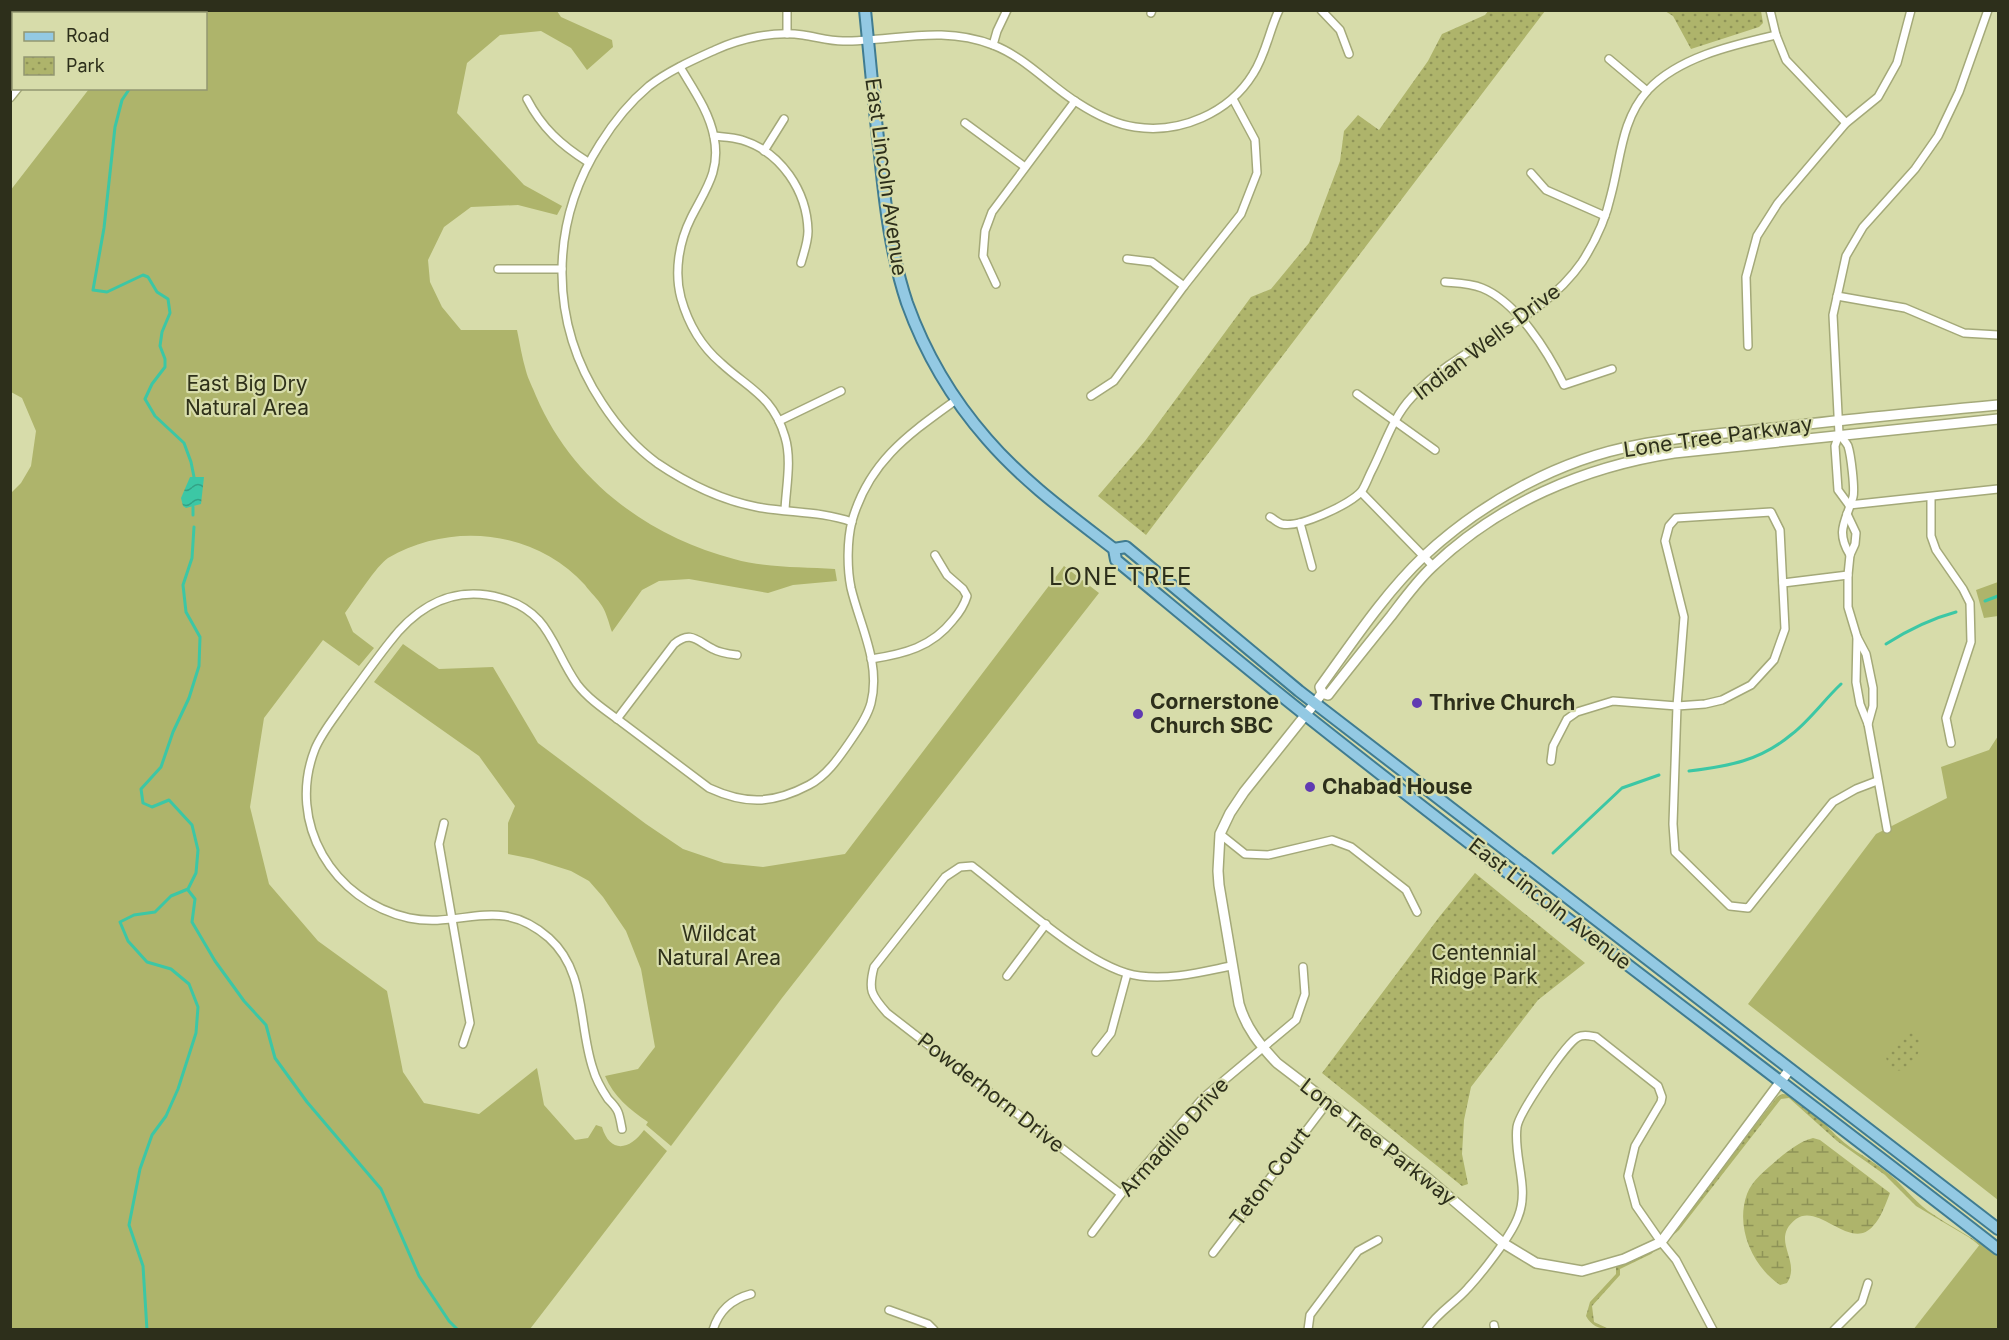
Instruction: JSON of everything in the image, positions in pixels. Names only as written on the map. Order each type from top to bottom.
[{"type":"main road","name":"East Lincoln Avenue","points":[[864,10],[890,236],[900,281],[922,339],[956,400],[987,439],[1018,472],[1114,549],[1116,560],[1305,715],[1998,1249]]},
{"type":"main road","name":"East Lincoln Avenue","points":[[1114,549],[1126,547],[1315,703],[1998,1229]]},
{"type":"street","points":[[787,10],[787,34]]},
{"type":"street","points":[[993,45],[1007,10]]},
{"type":"street","points":[[852,522],[820,513],[757,507],[704,490],[654,461],[630,440],[610,416],[593,390],[569,333],[562,269],[564,238],[568,216],[588,162],[624,111],[650,86],[680,67],[737,42],[756,37],[787,34],[826,40],[868,40],[924,33],[943,34],[993,45],[1014,56],[1075,101],[1112,121],[1133,127],[1154,128],[1191,122],[1212,113],[1233,99],[1256,70],[1279,10]]},
{"type":"street","points":[[1321,10],[1340,30],[1349,54]]},
{"type":"street","points":[[1770,10],[1776,35],[1786,60],[1846,123]]},
{"type":"street","points":[[1748,346],[1746,277],[1757,236],[1778,203],[1846,123],[1878,96],[1897,63],[1911,10]]},
{"type":"street","points":[[1849,505],[1838,490],[1835,446],[1839,434],[1833,315],[1846,256],[1863,227],[1915,169],[1938,136],[1959,92],[1988,10]]},
{"type":"street","name":"Indian Wells Drive","points":[[1361,492],[1394,422],[1411,398],[1428,381],[1521,320],[1565,283],[1582,260],[1605,216],[1623,135],[1632,113],[1647,91],[1661,77],[1688,61],[1776,35]]},
{"type":"street","points":[[1609,59],[1647,91]]},
{"type":"street","points":[[680,67],[704,106],[714,136],[716,154],[708,187],[691,217],[681,247],[678,265],[681,297],[695,331],[706,349],[757,391],[771,406],[779,421],[788,453],[785,510]]},
{"type":"street","points":[[527,99],[537,118],[557,140],[588,162]]},
{"type":"street","points":[[1091,396],[1114,381],[1240,214],[1257,173],[1255,140],[1233,99]]},
{"type":"street","points":[[996,284],[983,256],[985,231],[992,212],[1075,101]]},
{"type":"street","points":[[764,151],[784,119]]},
{"type":"street","points":[[965,123],[1025,166]]},
{"type":"street","points":[[714,136],[741,139],[764,151],[788,172],[803,201],[808,231],[801,263]]},
{"type":"street","points":[[1530,174],[1546,190],[1605,216]]},
{"type":"street","points":[[1127,259],[1152,262],[1184,286]]},
{"type":"street","points":[[498,269],[562,269]]},
{"type":"street","points":[[1445,282],[1480,287],[1494,294],[1521,320],[1552,361],[1564,385],[1612,369]]},
{"type":"street","points":[[1837,296],[1905,308],[1964,333],[1998,335]]},
{"type":"street","points":[[779,421],[841,392]]},
{"type":"street","points":[[1357,394],[1436,450]]},
{"type":"street","points":[[622,1129],[618,1111],[599,1084],[592,1068],[575,978],[569,962],[559,948],[547,936],[518,920],[502,915],[485,914],[425,920],[408,918],[381,908],[354,893],[339,879],[324,859],[310,822],[307,785],[315,749],[332,720],[395,635],[410,619],[424,607],[438,601],[468,595],[487,595],[519,605],[533,615],[545,628],[579,687],[617,719],[709,788],[743,800],[763,801],[782,797],[813,783],[826,772],[863,722],[873,690],[871,658],[851,588],[848,568],[852,522],[871,480],[892,450],[956,400]]},
{"type":"street","name":"Lone Tree Parkway","points":[[1322,693],[1320,687],[1354,641],[1401,581],[1424,557],[1473,516],[1507,495],[1581,461],[1636,445],[1672,439],[1998,405]]},
{"type":"street","name":"Lone Tree Parkway","points":[[1322,693],[1328,694],[1433,566],[1481,528],[1514,506],[1586,474],[1639,458],[1674,453],[1998,419]]},
{"type":"street","points":[[1839,434],[1848,444],[1853,485],[1853,496],[1841,534],[1850,555]]},
{"type":"street","points":[[1849,505],[1998,489]]},
{"type":"street","points":[[1270,517],[1282,524],[1300,523],[1342,505],[1361,492],[1433,566]]},
{"type":"street","points":[[1931,497],[1931,536],[1936,550],[1970,603],[1971,642],[1946,718],[1951,743]]},
{"type":"street","points":[[1551,761],[1557,737],[1567,719],[1577,712],[1613,701],[1677,706],[1722,700],[1751,685],[1774,660],[1785,629],[1780,530],[1772,512],[1676,518],[1669,526],[1665,541],[1684,617],[1677,706],[1673,824],[1675,852],[1730,906],[1748,908],[1833,802],[1856,789],[1877,781]]},
{"type":"street","points":[[1847,514],[1856,533],[1855,544],[1850,555],[1848,607],[1872,673],[1873,706],[1868,724]]},
{"type":"street","points":[[1300,523],[1312,567]]},
{"type":"street","points":[[871,658],[900,654],[922,646],[947,628],[965,605],[967,596],[963,589],[947,575],[935,555]]},
{"type":"street","points":[[1783,582],[1848,575]]},
{"type":"street","points":[[617,719],[681,637],[699,639],[715,650],[737,656]]},
{"type":"street","points":[[1857,637],[1856,682],[1860,704],[1868,724],[1887,829]]},
{"type":"street","name":"Lone Tree Parkway","points":[[1322,693],[1244,792],[1220,834],[1218,871],[1231,966],[1243,1017],[1262,1047],[1277,1063],[1425,1176],[1503,1243],[1536,1263],[1582,1270],[1624,1259],[1661,1242],[1790,1070]]},
{"type":"street","points":[[444,823],[438,844],[470,1023],[463,1044]]},
{"type":"street","points":[[1220,834],[1245,854],[1268,855],[1332,840],[1351,847],[1406,890],[1417,912]]},
{"type":"street","name":"Powderhorn Drive","points":[[1046,924],[972,866],[960,867],[945,877],[874,967],[870,984],[874,998],[887,1013],[1121,1194]]},
{"type":"street","points":[[1007,976],[1046,924],[1097,960],[1127,974],[1172,977],[1231,966]]},
{"type":"street","name":"Armadillo Drive","points":[[1092,1233],[1121,1194],[1203,1098],[1296,1020],[1305,994],[1303,968]]},
{"type":"street","points":[[1096,1052],[1111,1033],[1127,974]]},
{"type":"street","points":[[1426,1329],[1436,1315],[1468,1288],[1503,1243],[1519,1217],[1523,1190],[1516,1150],[1517,1124],[1530,1098],[1572,1041],[1584,1035],[1596,1037],[1658,1086],[1661,1091],[1660,1102],[1635,1146],[1628,1176],[1636,1206],[1676,1260],[1713,1329]]},
{"type":"street","name":"Teton Court","points":[[1213,1253],[1328,1102]]},
{"type":"street","points":[[1308,1329],[1310,1315],[1358,1251],[1378,1240]]},
{"type":"street","points":[[1834,1329],[1862,1302],[1868,1283]]},
{"type":"street","points":[[713,1329],[716,1320],[734,1299],[751,1294]]},
{"type":"street","points":[[889,1310],[928,1324],[934,1329]]},
{"type":"green space","points":[[1489,10],[1545,11],[1146,535],[1098,496],[1145,441],[1251,297],[1271,289],[1309,243],[1340,161],[1344,131],[1358,115],[1379,130],[1428,61],[1442,34],[1485,15]]},
{"type":"green space","name":"East Big Dry Natural Area","points":[[557,11],[561,17],[612,40],[613,47],[587,70],[571,48],[541,31],[500,35],[467,63],[457,113],[524,185],[562,206],[557,215],[518,205],[471,207],[444,227],[428,260],[430,282],[442,307],[461,330],[517,330],[528,377],[551,426],[570,454],[616,500],[671,536],[702,549],[746,562],[771,566],[835,569],[837,581],[793,585],[768,593],[689,579],[659,581],[642,590],[612,632],[602,606],[585,585],[565,567],[542,552],[492,537],[465,536],[438,539],[413,546],[388,558],[372,575],[345,613],[353,632],[374,648],[359,666],[323,640],[264,718],[250,807],[269,884],[318,941],[387,991],[403,1072],[424,1103],[479,1114],[537,1068],[544,1105],[575,1140],[588,1138],[596,1125],[602,1127],[610,1142],[621,1146],[633,1142],[644,1130],[667,1151],[530,1329],[11,1329],[10,494],[21,483],[31,466],[36,431],[22,398],[11,392],[10,191],[88,90],[207,90],[207,12],[54,12]]},
{"type":"green space","points":[[1665,11],[1761,11],[1763,23],[1759,27],[1691,49],[1673,16]]},
{"type":"green space","name":"Wildcat Natural Area","points":[[1064,566],[1099,593],[782,998],[671,1146],[646,1125],[648,1122],[623,1102],[605,1076],[638,1069],[655,1047],[641,969],[626,931],[589,881],[571,871],[508,854],[508,823],[515,806],[479,756],[374,682],[403,644],[439,669],[493,667],[538,743],[683,849],[724,863],[763,867],[845,854]]},
{"type":"green space","points":[[1998,582],[1998,616],[1984,618],[1976,590]]},
{"type":"green space","points":[[1998,736],[1998,1200],[1748,1004],[1876,834],[1947,798],[1941,767],[1989,750]]},
{"type":"green space","name":"Centennial Ridge Park","points":[[1475,873],[1585,963],[1538,1000],[1471,1087],[1464,1120],[1462,1154],[1468,1184],[1462,1186],[1322,1073]]},
{"type":"green space","points":[[1908,1031],[1914,1031],[1921,1037],[1919,1050],[1907,1068],[1895,1070],[1888,1066],[1886,1057],[1895,1042]]},
{"type":"green space","points":[[1782,1094],[1790,1095],[1805,1104],[1839,1138],[1890,1174],[1928,1211],[1990,1250],[1998,1256],[1998,1260],[1970,1238],[1916,1206],[1885,1175],[1837,1141],[1789,1098],[1781,1099],[1679,1230],[1651,1254],[1620,1269],[1620,1275],[1592,1306],[1594,1322],[1609,1329],[1598,1327],[1590,1322],[1586,1316],[1590,1302],[1616,1274],[1616,1267],[1652,1251],[1673,1231],[1777,1097]]},
{"type":"green space","points":[[1813,1138],[1820,1140],[1890,1193],[1878,1219],[1864,1232],[1845,1231],[1815,1217],[1805,1215],[1796,1219],[1788,1227],[1785,1235],[1791,1275],[1787,1283],[1780,1285],[1761,1267],[1748,1245],[1743,1219],[1744,1207],[1749,1189],[1760,1176],[1790,1150],[1803,1141]]},
{"type":"green space","points":[[1981,1243],[1998,1257],[1998,1329],[1913,1330]]},
{"type":"water","points":[[190,477],[204,477],[201,504],[186,508],[181,498]]},
{"type":"waterway","points":[[129,90],[122,100],[115,127],[104,228],[93,290],[107,292],[143,275],[148,277],[157,292],[168,299],[170,313],[162,332],[160,346],[165,359],[165,367],[152,384],[145,399],[155,416],[184,443],[194,477]]},
{"type":"waterway","points":[[193,507],[193,515]]},
{"type":"waterway","points":[[147,1330],[143,1266],[129,1225],[140,1169],[152,1135],[166,1116],[178,1089],[196,1033],[198,1007],[189,984],[171,969],[147,962],[128,941],[120,922],[134,915],[155,912],[171,896],[188,889],[196,873],[198,850],[192,825],[169,800],[152,807],[143,803],[141,789],[161,767],[173,732],[189,698],[199,666],[200,637],[186,612],[183,585],[192,558],[194,527]]},
{"type":"waterway","points":[[1985,601],[1998,596]]},
{"type":"waterway","points":[[1886,644],[1919,625],[1956,612]]},
{"type":"waterway","points":[[1689,771],[1744,761],[1768,750],[1799,728],[1841,684]]},
{"type":"waterway","points":[[1553,853],[1622,788],[1659,775]]},
{"type":"waterway","points":[[188,890],[195,899],[192,922],[215,961],[244,1001],[266,1025],[275,1058],[307,1102],[381,1189],[419,1276],[449,1321],[458,1330]]},
{"type":"place","name":"Thrive Church","points":[[1417,703]]},
{"type":"place","name":"Cornerstone Church SBC","points":[[1138,714]]},
{"type":"place","name":"Chabad House","points":[[1310,787]]},
{"type":"district","name":"LONE TREE","points":[[1121,577]]}]
